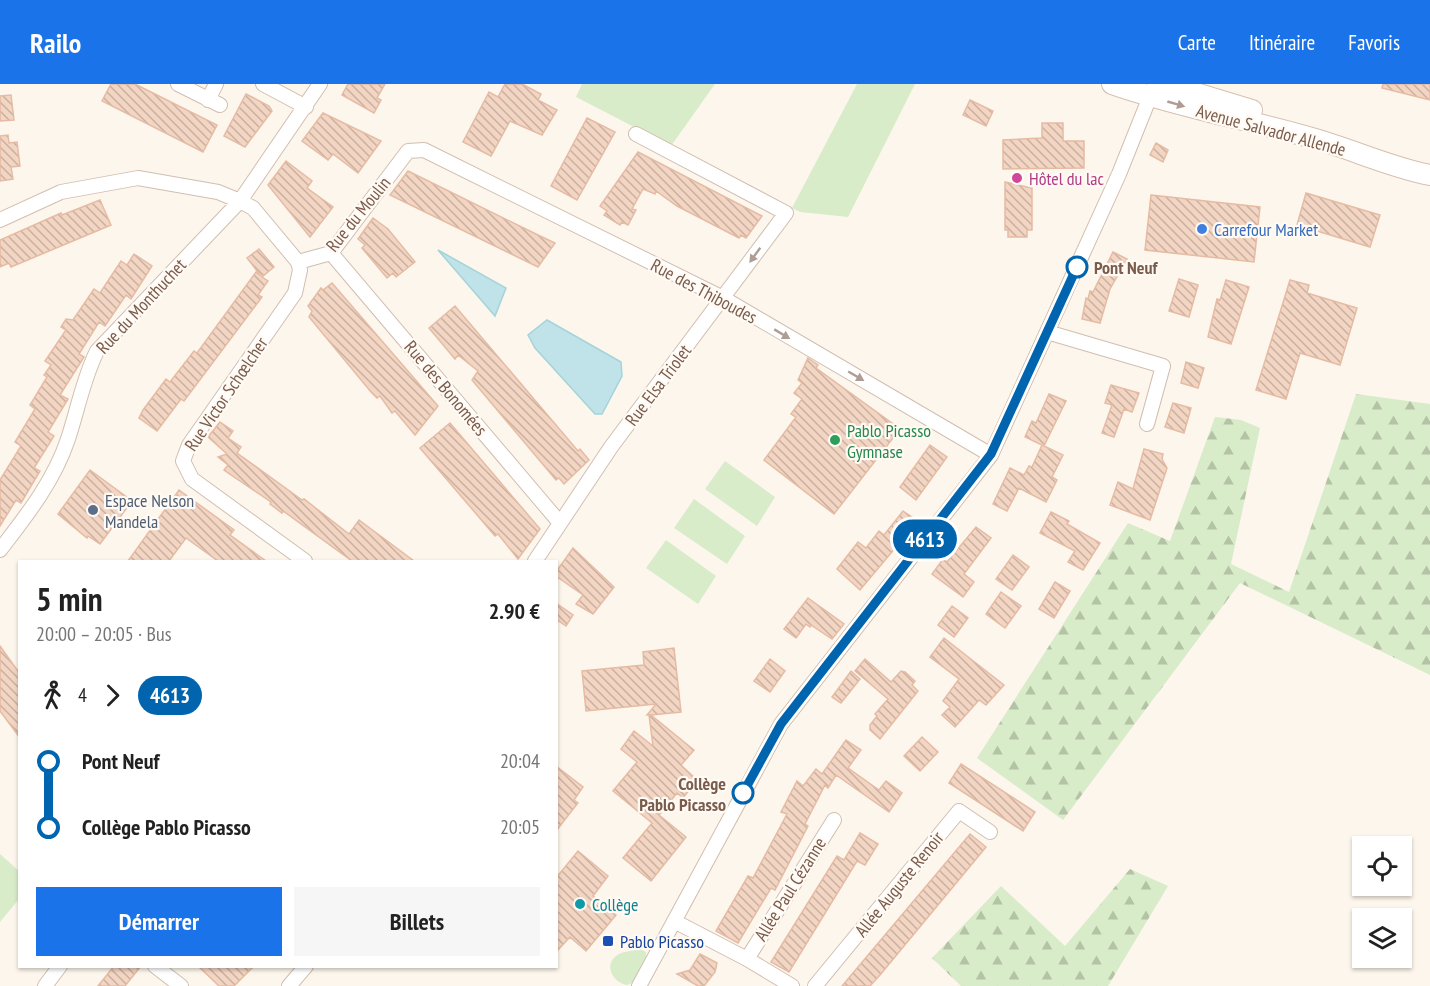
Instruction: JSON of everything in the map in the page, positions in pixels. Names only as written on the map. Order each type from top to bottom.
[{"type":"main road","name":"Avenue Salvador Allende","points":[[1112,84],[1157,88],[1314,138],[1398,169],[1430,175]]},
{"type":"main road","points":[[1157,88],[1317,128],[1396,157],[1430,163]]},
{"type":"street","points":[[178,84],[214,103],[216,84]]},
{"type":"street","points":[[263,84],[306,107]]},
{"type":"street","name":"Rue du Monthuchet","points":[[0,550],[47,485],[67,440],[88,368],[97,351],[240,201],[320,84]]},
{"type":"street","points":[[639,986],[781,724],[991,454],[1157,88]]},
{"type":"street","name":"Rue Elsa Triolet","points":[[536,560],[611,447],[786,213],[636,134]]},
{"type":"street","name":"Rue des Thiboudes","points":[[408,151],[424,150],[723,298],[991,454]]},
{"type":"street","name":"Rue du Moulin","points":[[298,262],[331,253],[408,151]]},
{"type":"street","points":[[0,220],[61,192],[138,178],[218,192],[240,201],[253,208],[298,262]]},
{"type":"street","name":"Rue des Bonomées","points":[[331,253],[560,523]]},
{"type":"street","name":"Rue Victor Schœlcher","points":[[298,262],[300,270],[295,293],[189,445],[183,461],[192,479],[304,560]]},
{"type":"street","points":[[1047,332],[1163,366],[1147,424]]},
{"type":"street","name":"Allée Auguste Renoir","points":[[815,986],[959,811],[990,832]]},
{"type":"street","name":"Allée Paul Cézanne","points":[[747,959],[834,820]]},
{"type":"street","points":[[674,921],[747,959],[792,986]]},
{"type":"street","points":[[45,986],[58,968]]},
{"type":"street","points":[[158,968],[181,986]]},
{"type":"street","points":[[289,986],[304,968]]},
{"type":"green space","points":[[582,84],[715,84],[671,146],[576,97]]},
{"type":"green space","points":[[857,84],[915,84],[848,217],[800,212],[792,208]]},
{"type":"green space","points":[[1356,394],[1430,404],[1430,675],[1240,583],[1063,820],[977,758],[1128,523],[1170,541],[1215,417],[1241,420],[1260,428],[1231,564],[1289,592]]},
{"type":"green space","points":[[725,461],[775,497],[757,526],[705,489]]},
{"type":"green space","points":[[694,499],[745,536],[727,564],[674,528]]},
{"type":"green space","points":[[666,540],[716,576],[698,604],[646,568]]},
{"type":"green space","points":[[0,854],[18,870],[18,900],[0,922]]},
{"type":"green space","points":[[1130,869],[1168,886],[1108,986],[961,986],[932,958],[1001,886],[1065,946]]},
{"type":"green space","points":[[640,949],[646,952],[646,959],[634,982],[627,985],[622,984],[614,978],[610,969],[612,960],[621,953]]},
{"type":"water","points":[[438,250],[506,288],[495,316]]},
{"type":"water","points":[[547,320],[621,362],[622,376],[602,414],[595,414],[535,348],[528,335]]},
{"type":"building","points":[[111,84],[135,84],[217,125],[203,152],[102,101]]},
{"type":"building","points":[[348,84],[385,84],[377,98],[381,100],[374,113],[342,95]]},
{"type":"building","points":[[505,84],[522,84],[541,94],[538,100],[557,110],[542,135],[510,121],[491,156],[463,142],[489,92],[498,97]]},
{"type":"building","points":[[1383,84],[1430,84],[1430,100],[1382,88]]},
{"type":"building","points":[[246,94],[269,106],[272,111],[245,147],[224,136]]},
{"type":"building","points":[[11,95],[14,120],[0,121],[0,96]]},
{"type":"building","points":[[970,100],[993,111],[986,126],[963,115]]},
{"type":"building","points":[[323,113],[381,141],[358,173],[333,154],[328,160],[302,141]]},
{"type":"building","points":[[587,118],[615,132],[577,200],[551,186]]},
{"type":"building","points":[[1042,123],[1063,123],[1063,141],[1084,141],[1084,168],[1003,169],[1003,140],[1042,138]]},
{"type":"building","points":[[8,135],[9,143],[17,142],[20,166],[11,167],[13,179],[0,181],[0,136]]},
{"type":"building","points":[[1156,143],[1168,150],[1163,162],[1150,155]]},
{"type":"building","points":[[638,152],[762,216],[746,238],[741,235],[739,238],[677,206],[656,191],[655,194],[643,189],[632,209],[636,210],[628,225],[622,222],[620,225],[604,215],[607,211],[600,206]]},
{"type":"building","points":[[286,161],[312,181],[307,188],[333,207],[310,237],[268,185]]},
{"type":"building","points":[[408,171],[555,243],[538,267],[390,195]]},
{"type":"building","points":[[1005,182],[1032,188],[1032,230],[1027,230],[1027,237],[1008,237],[1008,230],[1005,230]]},
{"type":"building","points":[[1306,193],[1380,215],[1370,247],[1297,225]]},
{"type":"building","name":"Carrefour Market","points":[[1151,195],[1260,207],[1254,262],[1145,250]]},
{"type":"building","points":[[100,200],[111,225],[11,267],[9,263],[0,267],[0,240],[61,213],[62,215]]},
{"type":"building","points":[[373,218],[388,229],[415,262],[396,277],[393,273],[387,278],[362,248],[365,245],[358,239]]},
{"type":"building","points":[[259,249],[274,267],[262,277],[268,281],[258,295],[262,297],[184,401],[181,399],[157,431],[139,418],[143,410],[166,379],[170,382],[194,351],[197,353],[256,272],[261,276],[247,258]]},
{"type":"building","points":[[1113,252],[1127,259],[1110,289],[1100,323],[1082,319],[1086,298],[1088,299],[1090,291],[1093,292]]},
{"type":"building","points":[[134,254],[152,266],[131,299],[126,295],[105,326],[99,322],[79,354],[84,357],[60,395],[68,399],[48,432],[54,436],[34,468],[40,471],[21,503],[16,500],[0,526],[0,480],[21,446],[15,442],[35,409],[30,405],[47,377],[44,375],[51,365],[45,361],[66,330],[61,327],[66,319],[73,320],[94,289],[100,293],[121,261],[127,265]]},
{"type":"building","points":[[1179,279],[1198,285],[1189,317],[1169,311]]},
{"type":"building","points":[[1226,280],[1249,287],[1231,344],[1208,337],[1217,299],[1220,300]]},
{"type":"building","points":[[1290,280],[1309,285],[1307,293],[1357,308],[1340,365],[1300,353],[1286,399],[1256,390]]},
{"type":"building","points":[[332,283],[438,406],[415,435],[395,411],[392,413],[380,396],[377,398],[371,392],[309,317],[312,311],[308,306],[321,288],[323,290]]},
{"type":"building","points":[[455,306],[578,451],[580,449],[589,460],[564,484],[559,478],[556,480],[472,380],[478,371],[458,355],[455,359],[429,328]]},
{"type":"building","name":"Pablo Picasso Gymnase","points":[[808,358],[818,365],[816,368],[900,429],[834,514],[764,460],[796,417],[791,414],[802,399],[794,393],[802,383],[798,380]]},
{"type":"building","points":[[1186,362],[1204,368],[1198,388],[1181,383]]},
{"type":"building","points":[[1111,385],[1139,393],[1132,412],[1124,409],[1114,437],[1102,433],[1112,405],[1105,403]]},
{"type":"building","points":[[1049,394],[1066,401],[1044,446],[1063,455],[1052,477],[1057,480],[1046,502],[1019,488],[1007,511],[993,504],[1010,468],[1024,475],[1029,466],[1032,467],[1042,445],[1025,437],[1032,421],[1036,423]]},
{"type":"building","points":[[1173,403],[1191,408],[1184,433],[1165,427]]},
{"type":"building","points":[[220,422],[233,431],[228,438],[241,447],[237,453],[302,500],[304,499],[349,534],[359,520],[413,560],[351,560],[224,470],[228,465],[218,457],[227,454],[208,437]]},
{"type":"building","points":[[450,423],[540,529],[518,559],[498,534],[495,536],[420,448]]},
{"type":"building","points":[[930,445],[947,457],[916,500],[900,487]]},
{"type":"building","points":[[1144,449],[1163,454],[1162,459],[1167,468],[1150,520],[1110,505],[1118,482],[1133,489]]},
{"type":"building","name":"Espace Nelson Mandela","points":[[90,470],[132,501],[100,544],[88,536],[87,538],[58,514]]},
{"type":"building","points":[[179,490],[234,530],[230,535],[265,560],[217,560],[186,538],[170,560],[129,560]]},
{"type":"building","points":[[903,511],[918,521],[860,590],[837,569],[858,542],[866,548],[879,531],[884,535]]},
{"type":"building","points":[[1051,512],[1069,521],[1067,524],[1100,543],[1083,570],[1068,562],[1075,551],[1040,533]]},
{"type":"building","points":[[976,527],[991,538],[964,574],[974,582],[963,597],[932,574],[943,559],[947,562]]},
{"type":"building","points":[[573,548],[614,587],[593,614],[576,604],[583,595],[558,577],[558,569]]},
{"type":"building","points":[[1013,555],[1029,567],[1012,590],[996,579]]},
{"type":"building","points":[[1055,582],[1070,591],[1054,618],[1039,609]]},
{"type":"building","points":[[1001,592],[1021,606],[1005,628],[986,614]]},
{"type":"building","points":[[808,598],[844,624],[832,639],[811,625],[810,627],[806,624],[796,638],[784,629]]},
{"type":"building","points":[[558,604],[573,615],[566,626],[558,620]]},
{"type":"building","points":[[952,606],[968,618],[954,637],[938,625]]},
{"type":"building","points":[[944,638],[1004,685],[986,705],[979,700],[955,727],[942,715],[950,707],[943,701],[959,679],[930,657]]},
{"type":"building","points":[[0,646],[18,671],[18,735],[0,711]]},
{"type":"building","points":[[674,648],[681,712],[651,715],[694,750],[681,765],[697,780],[683,798],[677,793],[659,815],[686,837],[651,881],[623,858],[652,823],[613,791],[637,762],[621,749],[634,731],[653,746],[649,715],[647,715],[656,704],[586,711],[582,671],[644,665],[643,652]]},
{"type":"building","points":[[770,659],[785,671],[770,692],[754,681]]},
{"type":"building","points":[[865,659],[891,682],[901,671],[905,672],[915,681],[912,685],[918,691],[880,739],[870,730],[870,725],[877,716],[875,714],[888,699],[855,671]]},
{"type":"building","points":[[851,671],[860,679],[841,703],[832,697]]},
{"type":"building","points":[[922,737],[938,752],[920,771],[904,756]]},
{"type":"building","points":[[846,740],[861,750],[848,768],[879,790],[886,781],[902,793],[889,812],[836,775],[828,788],[825,785],[805,824],[808,826],[775,890],[771,888],[738,943],[716,931],[748,876],[753,878],[787,814],[781,812],[797,781],[803,786],[816,769],[822,774]]},
{"type":"building","points":[[961,764],[1035,812],[1023,831],[949,783]]},
{"type":"building","points":[[558,768],[583,787],[574,800],[578,803],[558,828]]},
{"type":"building","points":[[860,833],[878,844],[865,865],[857,861],[789,972],[771,962],[837,856],[844,860]]},
{"type":"building","points":[[970,834],[986,847],[880,975],[870,986],[842,986]]},
{"type":"building","name":"Collège","points":[[578,851],[608,876],[593,896],[616,915],[586,951],[570,937],[558,950],[558,876]]},
{"type":"building","points":[[700,954],[717,963],[715,972],[704,986],[698,986],[677,974],[690,970]]},
{"type":"building","points":[[112,968],[139,968],[125,986],[98,986]]},
{"type":"building","points":[[200,968],[252,968],[234,986],[219,986]]},
{"type":"bus line","name":"4613","points":[[743,793],[781,724],[991,454],[1077,267]]},
{"type":"place","name":"Hôtel du lac","points":[[1017,178]]},
{"type":"place","name":"Carrefour Market","points":[[1202,229]]},
{"type":"place","name":"Pont Neuf","points":[[1077,267]]},
{"type":"place","name":"Pablo Picasso Gymnase","points":[[835,440]]},
{"type":"place","name":"Espace Nelson Mandela","points":[[93,510]]},
{"type":"place","name":"Collège Pablo Picasso","points":[[743,793]]},
{"type":"place","name":"Collège","points":[[580,904]]},
{"type":"place","name":"Pablo Picasso","points":[[608,941]]}]
